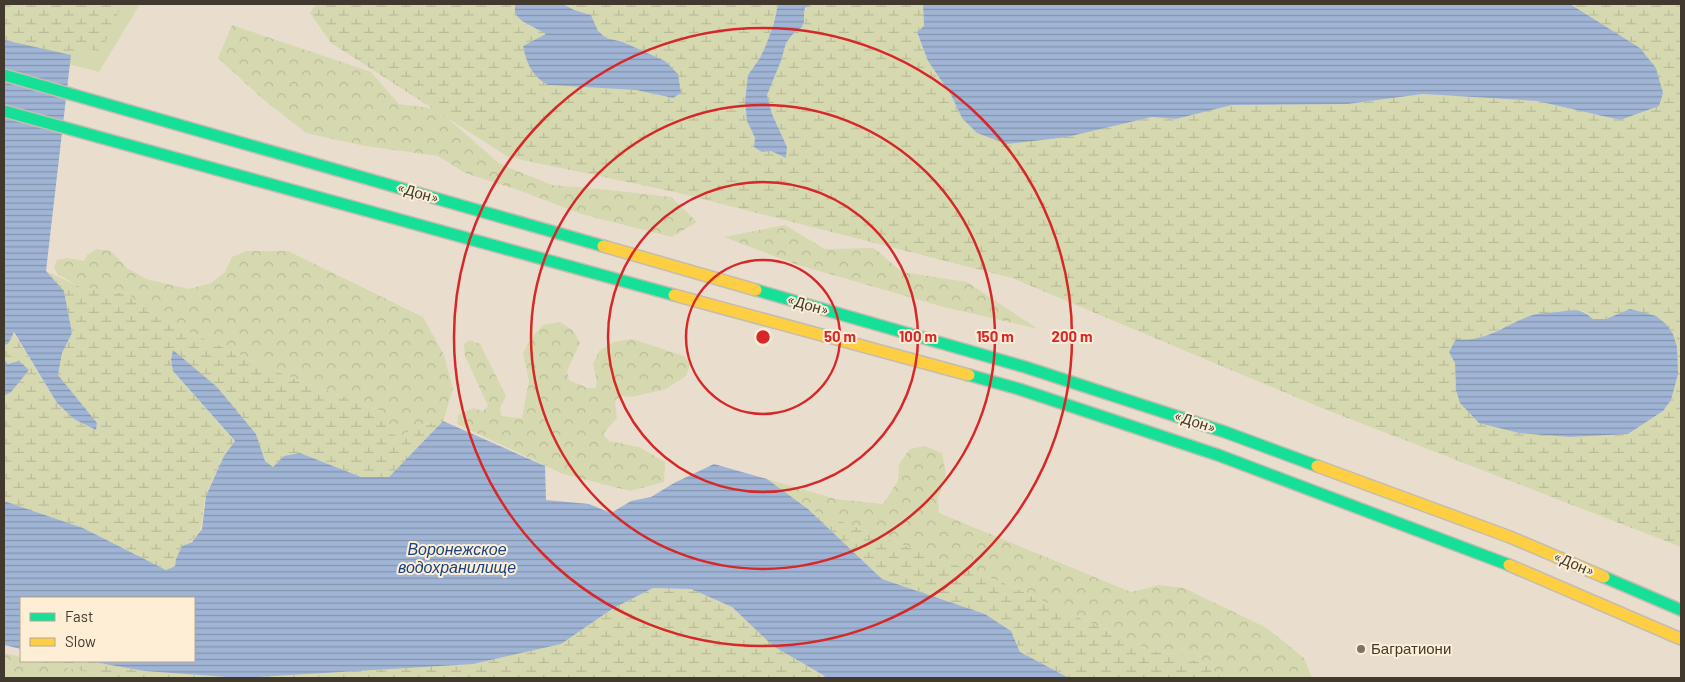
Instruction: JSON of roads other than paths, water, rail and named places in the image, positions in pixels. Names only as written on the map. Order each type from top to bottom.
[{"type":"highway","name":"«Дон»","points":[[4,75],[1025,367],[1225,432],[1501,534],[1681,610]]},
{"type":"highway","name":"«Дон»","points":[[4,111],[1019,389],[1218,455],[1492,557],[1681,639]]},
{"type":"water","points":[[516,4],[563,4],[574,10],[591,15],[598,31],[606,38],[623,42],[665,61],[678,74],[681,93],[673,98],[636,90],[548,85],[534,73],[526,58],[523,46],[546,34],[522,21],[515,14]]},
{"type":"water","points":[[778,4],[809,4],[805,8],[802,27],[786,43],[767,95],[772,114],[787,147],[786,158],[771,151],[762,152],[754,147],[755,138],[747,121],[745,102],[748,75],[760,58],[766,45]]},
{"type":"water","points":[[923,4],[1570,4],[1640,48],[1656,68],[1663,93],[1659,106],[1620,120],[1537,101],[1423,94],[1348,104],[1232,105],[1176,119],[1152,117],[1067,137],[1007,144],[977,133],[962,118],[951,95],[928,61],[917,32],[924,26]]},
{"type":"water","points":[[4,40],[71,55],[46,271],[64,291],[72,333],[62,353],[58,375],[97,423],[96,430],[74,419],[57,403],[14,332],[8,344],[4,345]]},
{"type":"water","points":[[1630,309],[1656,316],[1666,324],[1673,334],[1677,347],[1678,374],[1671,400],[1663,411],[1628,434],[1570,437],[1519,433],[1479,423],[1460,403],[1456,390],[1455,363],[1449,352],[1456,339],[1466,340],[1485,336],[1536,314],[1576,310],[1593,319],[1606,319]]},
{"type":"water","name":"Воронежское водохранилище","points":[[173,350],[217,387],[256,434],[265,461],[273,467],[284,456],[300,453],[361,477],[389,477],[443,421],[545,466],[546,500],[589,504],[611,513],[631,501],[651,497],[674,483],[714,464],[767,479],[808,509],[882,579],[985,614],[1011,631],[1020,652],[1069,678],[826,678],[773,646],[732,607],[691,589],[653,588],[612,609],[561,644],[473,664],[241,678],[144,671],[94,662],[195,662],[195,597],[20,597],[20,649],[4,645],[4,501],[83,528],[166,570],[175,566],[182,546],[192,542],[202,529],[206,496],[224,456],[235,441],[173,371],[171,360]]},
{"type":"water","points":[[4,359],[8,364],[19,361],[29,370],[11,392],[4,396]]},
{"type":"place","name":"Багратиони","points":[[1361,649]]}]
